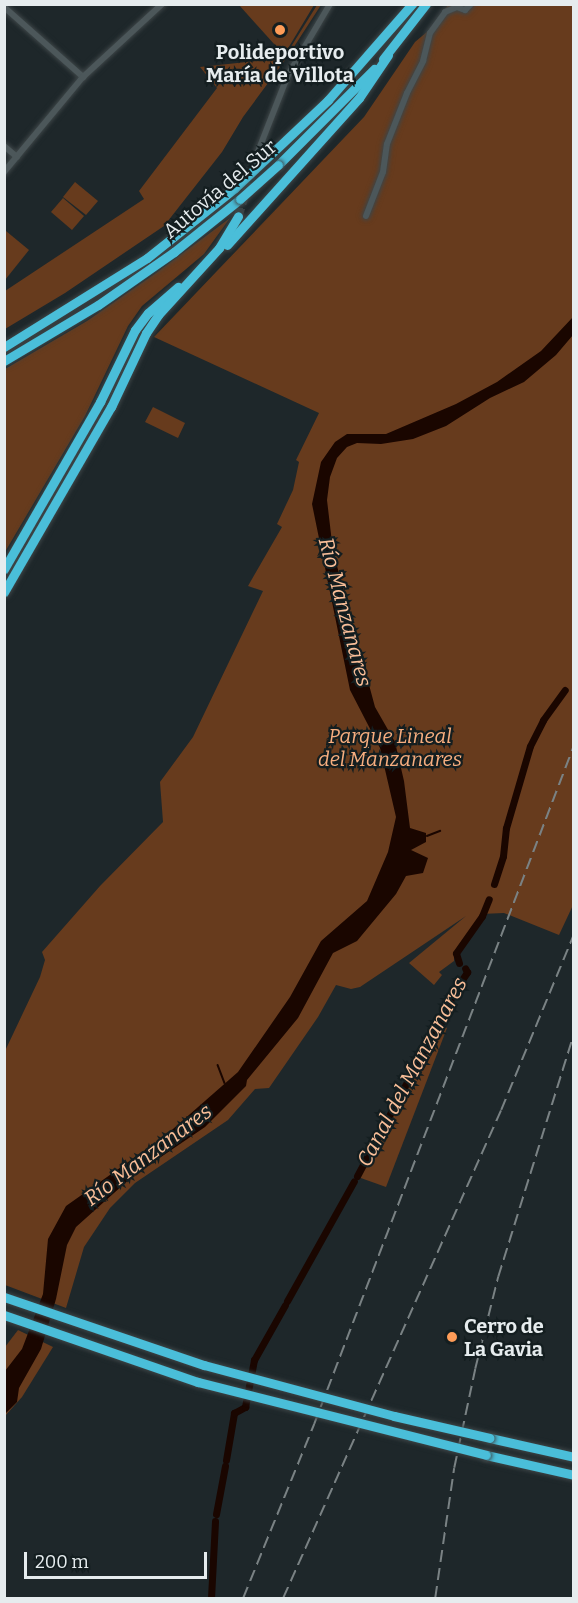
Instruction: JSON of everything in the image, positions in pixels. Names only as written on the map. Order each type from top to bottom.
[{"type":"highway","name":"Autovía del Sur","points":[[4,347],[147,258],[235,188],[327,100],[412,4]]},
{"type":"highway","name":"Autovía del Sur","points":[[4,361],[98,305],[174,252],[240,199],[278,165],[388,55],[426,4]]},
{"type":"highway","points":[[146,333],[359,98],[388,55]]},
{"type":"highway","points":[[4,592],[111,407],[146,333],[158,315],[219,248],[238,216]]},
{"type":"highway","points":[[4,569],[100,402],[135,330],[148,313],[199,270]]},
{"type":"highway","points":[[4,1297],[204,1365],[394,1416],[573,1456]]},
{"type":"highway","points":[[4,1315],[198,1382],[573,1475]]},
{"type":"street","points":[[258,154],[288,75],[330,4]]},
{"type":"street","points":[[366,216],[383,172],[387,144],[407,93],[423,61],[430,33],[445,12],[457,7],[465,10],[471,4]]},
{"type":"street","points":[[4,172],[83,77],[161,5]]},
{"type":"street","points":[[4,7],[83,77]]},
{"type":"street","points":[[4,147],[17,157]]},
{"type":"green space","name":"Polideportivo María de Villota","points":[[239,5],[314,5],[284,55]]},
{"type":"green space","points":[[317,5],[321,5],[288,56],[243,117],[222,152],[164,226],[65,293],[5,329],[5,291],[144,199],[139,191],[217,88],[200,67],[284,58]]},
{"type":"green space","name":"Parque Lineal del Manzanares","points":[[448,5],[573,5],[574,903],[559,935],[504,913],[481,914],[454,952],[454,961],[439,972],[442,975],[434,985],[409,963],[466,916],[360,987],[351,989],[336,985],[318,1017],[269,1088],[255,1089],[228,1120],[135,1183],[110,1208],[84,1247],[66,1308],[5,1285],[5,1051],[40,977],[45,960],[42,952],[100,886],[163,822],[160,782],[193,737],[263,591],[248,586],[282,527],[277,524],[293,490],[299,462],[296,460],[319,413],[154,337],[364,117],[415,42],[428,31]]},
{"type":"green space","points":[[75,182],[98,201],[86,215],[63,197]]},
{"type":"green space","points":[[63,198],[84,216],[72,230],[51,212]]},
{"type":"green space","points":[[230,218],[204,254],[142,306],[128,326],[85,416],[5,552],[5,369],[87,321]]},
{"type":"green space","points":[[6,231],[29,250],[5,280],[4,233]]},
{"type":"green space","points":[[153,407],[185,423],[178,438],[145,422]]},
{"type":"green space","points":[[442,1025],[447,1028],[386,1187],[358,1177]]},
{"type":"green space","points":[[18,1330],[53,1347],[22,1397],[5,1416],[5,1347]]},
{"type":"water","name":"Río Manzanares","points":[[573,317],[573,335],[556,355],[524,382],[490,398],[446,426],[413,439],[381,444],[357,443],[347,447],[337,458],[330,477],[327,500],[333,551],[375,707],[395,742],[404,781],[410,828],[426,833],[426,842],[411,850],[428,858],[423,873],[406,876],[396,894],[357,941],[333,953],[298,1018],[247,1080],[246,1086],[205,1127],[133,1176],[76,1227],[67,1245],[56,1299],[41,1349],[19,1388],[17,1402],[5,1414],[5,1371],[22,1349],[43,1294],[48,1239],[66,1206],[165,1136],[238,1072],[290,997],[321,941],[367,901],[388,852],[396,817],[380,748],[350,690],[312,504],[321,462],[335,442],[347,434],[386,434],[456,404],[497,382],[541,351]]},
{"type":"waterway","name":"Canal del Manzanares","points":[[494,884],[503,856],[506,828],[530,746],[543,720],[565,690]]},
{"type":"waterway","points":[[427,836],[440,831]]},
{"type":"waterway","name":"Canal del Manzanares","points":[[459,963],[456,953],[482,916],[489,899]]},
{"type":"waterway","name":"Canal del Manzanares","points":[[357,1176],[433,1033],[449,1012],[451,996],[467,972],[465,968]]},
{"type":"waterway","points":[[218,1065],[225,1083]]},
{"type":"waterway","name":"Canal del Manzanares","points":[[287,1301],[354,1181]]},
{"type":"waterway","name":"Canal del Manzanares","points":[[226,1460],[234,1413],[245,1407],[254,1360],[285,1305]]},
{"type":"waterway","name":"Canal del Manzanares","points":[[216,1514],[225,1466]]},
{"type":"waterway","name":"Canal del Manzanares","points":[[211,1598],[215,1521]]},
{"type":"tunnel","points":[[238,216],[257,154]]},
{"type":"railway","points":[[243,1598],[314,1424],[574,745]]},
{"type":"railway","points":[[283,1598],[501,1110],[574,934]]},
{"type":"railway","points":[[435,1598],[454,1468],[475,1369],[498,1277],[574,1033]]},
{"type":"place","name":"Polideportivo María de Villota","points":[[280,30]]},
{"type":"place","name":"Cerro de La Gavia","points":[[452,1337]]}]
